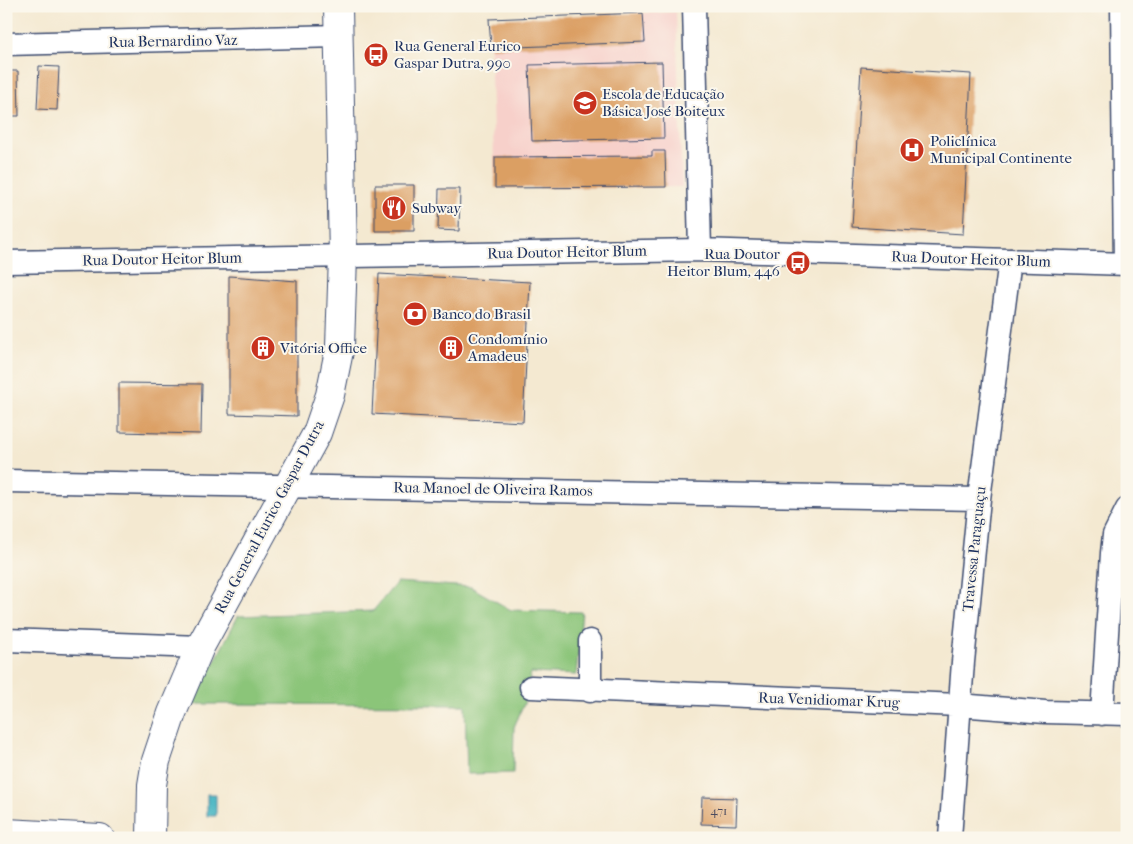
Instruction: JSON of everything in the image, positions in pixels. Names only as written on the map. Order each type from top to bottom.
[{"type":"main road","name":"Rua General Eurico Gaspar Dutra","points":[[151,838],[152,785],[156,761],[172,713],[200,647],[317,433],[330,394],[340,346],[342,256],[338,6]]},
{"type":"main road","points":[[6,833],[100,838]]},
{"type":"street","points":[[694,6],[700,250]]},
{"type":"street","points":[[1122,6],[1126,264]]},
{"type":"street","name":"Rua Bernardino Vaz","points":[[6,44],[339,36]]},
{"type":"street","name":"Rua Doutor Heitor Blum","points":[[6,262],[700,250],[1126,264]]},
{"type":"street","name":"Travessa Paraguaçu","points":[[950,838],[959,705],[979,498],[1010,260]]},
{"type":"street","name":"Rua Manoel de Oliveira Ramos","points":[[6,481],[979,498]]},
{"type":"street","points":[[1102,714],[1114,535],[1127,509]]},
{"type":"street","points":[[6,640],[200,647]]},
{"type":"street","points":[[590,642],[590,691]]},
{"type":"street","name":"Rua Venidiomar Krug","points":[[531,687],[590,691],[959,705],[1045,712],[1127,714]]},
{"type":"shaded area","name":"Escola de Educação Básica José Boiteux","points":[[676,12],[682,187],[495,188],[489,19]]},
{"type":"green space","points":[[397,582],[471,587],[511,610],[582,612],[576,675],[531,673],[524,704],[514,727],[513,773],[467,774],[465,705],[193,704],[238,616],[373,611]]},
{"type":"water","points":[[207,794],[216,794],[216,816],[207,816]]},
{"type":"building","points":[[643,13],[645,42],[491,48],[489,19]]},
{"type":"building","points":[[662,62],[664,138],[532,141],[529,65]]},
{"type":"building","points":[[39,66],[59,67],[57,110],[37,109]]},
{"type":"building","name":"Policlínica Municipal Continente","points":[[861,67],[971,74],[963,234],[852,227]]},
{"type":"building","points":[[6,71],[18,71],[19,116],[6,116]]},
{"type":"building","points":[[652,151],[665,151],[666,187],[495,188],[495,157],[652,156]]},
{"type":"building","name":"Subway","points":[[375,185],[414,185],[414,231],[375,231]]},
{"type":"building","points":[[439,189],[460,189],[459,231],[438,230]]},
{"type":"building","name":"Condomínio Amadeus","points":[[379,274],[530,282],[523,422],[372,414]]},
{"type":"building","name":"Vitória Office","points":[[229,276],[297,281],[297,416],[229,414]]},
{"type":"building","points":[[119,383],[202,384],[201,434],[119,432]]},
{"type":"building","points":[[702,797],[737,798],[736,825],[701,824]]},
{"type":"place","name":"Rua General Eurico Gaspar Dutra, 990","points":[[376,55]]},
{"type":"place","name":"Escola de Educação Básica José Boiteux","points":[[585,103]]},
{"type":"place","name":"Policlínica Municipal Continente","points":[[912,150]]},
{"type":"place","name":"Subway","points":[[394,208]]},
{"type":"place","name":"Rua Doutor Heitor Blum, 446","points":[[798,263]]},
{"type":"place","name":"Banco do Brasil","points":[[415,314]]},
{"type":"place","name":"Vitória Office","points":[[263,348]]},
{"type":"place","name":"Condomínio Amadeus","points":[[451,348]]}]
